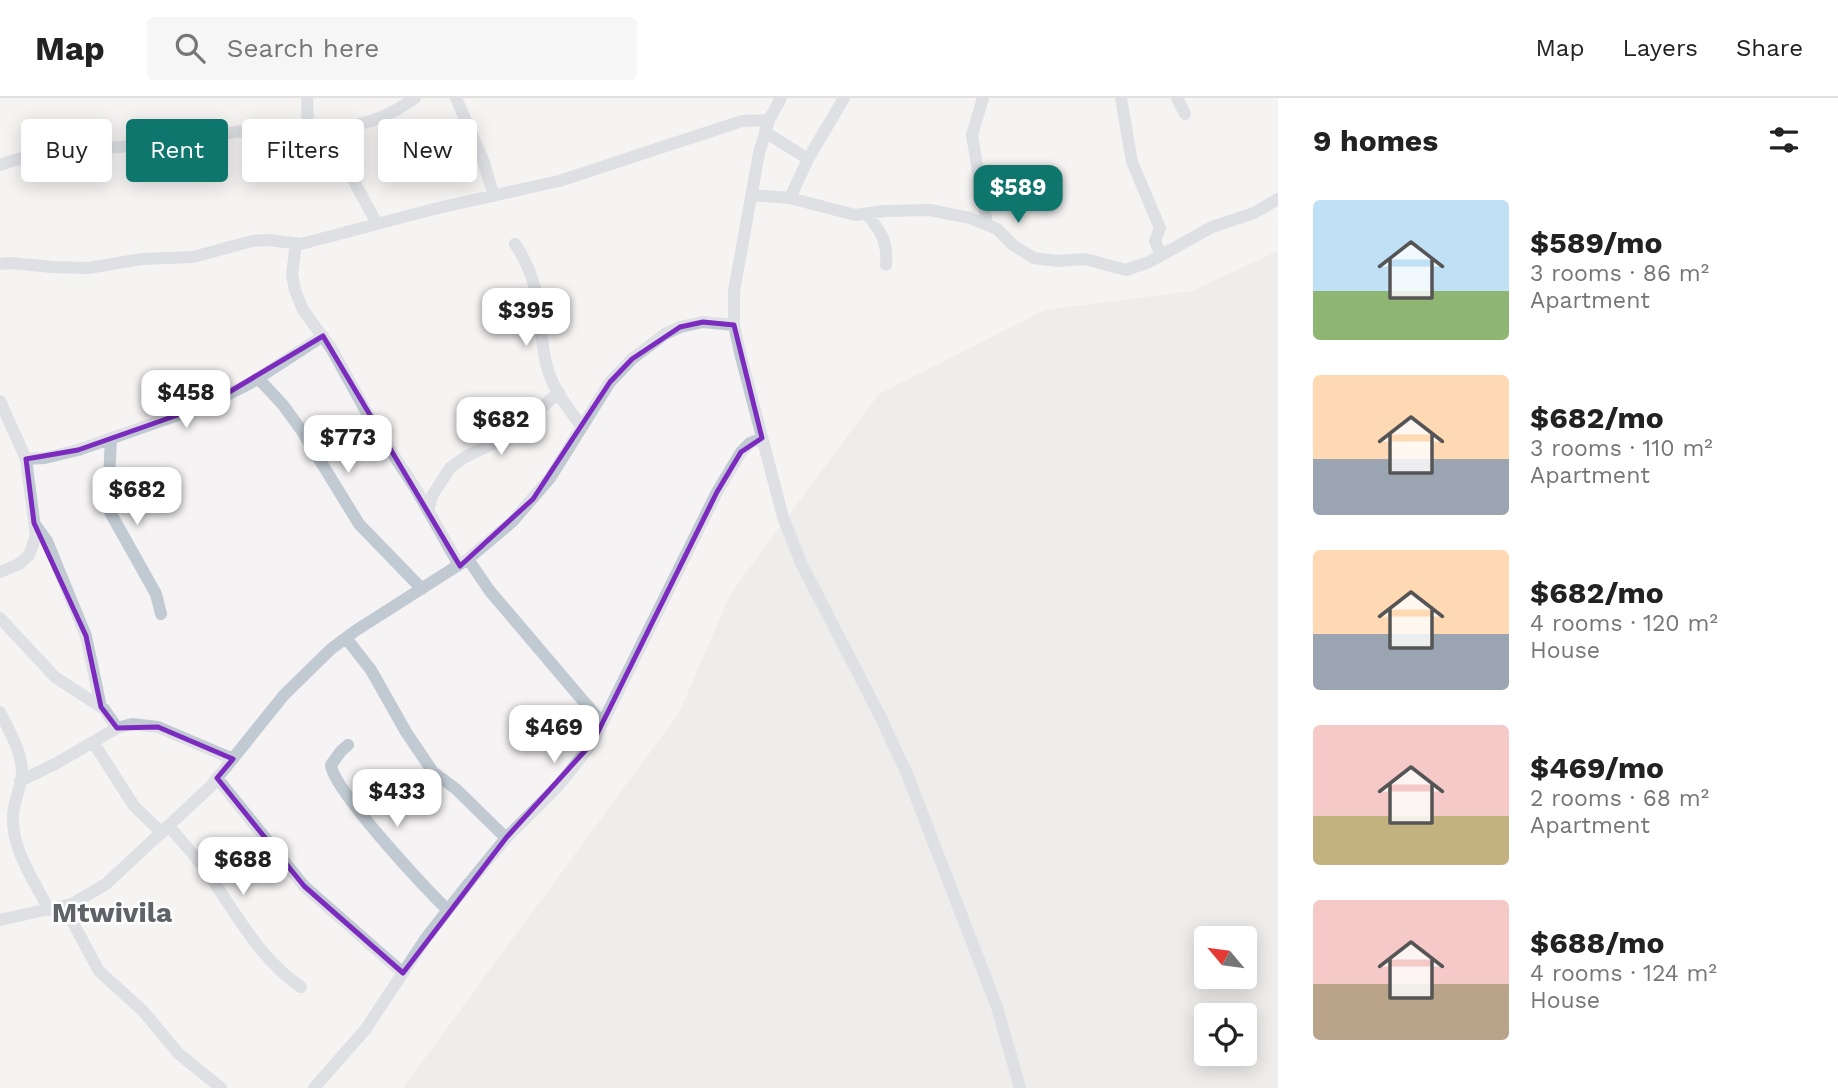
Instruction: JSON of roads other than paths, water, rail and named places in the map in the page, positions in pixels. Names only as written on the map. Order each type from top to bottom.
[{"type":"street","points":[[307,98],[308,119]]},
{"type":"street","points":[[364,124],[415,98]]},
{"type":"street","points":[[456,98],[483,160],[494,196]]},
{"type":"street","points":[[781,98],[767,126],[759,153],[734,291],[734,326],[783,517],[801,563],[880,716],[926,822],[997,1007],[1020,1088]]},
{"type":"street","points":[[790,198],[808,159],[844,98]]},
{"type":"street","points":[[983,98],[972,135],[987,225]]},
{"type":"street","points":[[1121,98],[1132,162],[1160,228],[1155,241],[1161,256]]},
{"type":"street","points":[[1177,98],[1185,114]]},
{"type":"street","points":[[0,264],[88,268],[142,259],[194,257],[252,241],[296,243],[324,239],[559,181],[742,121],[767,126],[808,159]]},
{"type":"street","points":[[0,164],[82,149],[150,145],[242,132]]},
{"type":"street","points":[[355,182],[377,224]]},
{"type":"street","points":[[751,195],[790,198],[855,215],[930,210],[970,218],[997,229],[1013,245],[1034,258],[1058,261],[1085,259],[1126,270],[1161,256],[1212,227],[1254,213],[1278,199]]},
{"type":"street","points":[[866,214],[878,226],[886,240],[886,265]]},
{"type":"street","points":[[296,243],[293,262],[295,290],[307,316],[323,336],[372,422],[428,511],[463,562],[602,723]]},
{"type":"street","points":[[514,244],[522,255],[536,293],[549,374],[582,427]]},
{"type":"street","points":[[0,920],[72,904],[106,884],[166,830],[216,778],[284,695],[314,664],[346,638],[463,562],[512,522],[550,478],[617,373],[666,334],[680,327],[703,322],[734,326]]},
{"type":"street","points":[[26,459],[60,455],[209,404],[258,378],[323,336]]},
{"type":"street","points":[[258,378],[302,431],[359,524],[422,589]]},
{"type":"street","points":[[428,511],[432,496],[450,468],[465,457],[512,434],[559,392]]},
{"type":"street","points":[[0,401],[26,459],[36,536],[29,555],[19,564],[0,572]]},
{"type":"street","points":[[111,438],[108,502],[110,512],[156,594],[161,614]]},
{"type":"street","points":[[314,1088],[365,1030],[448,910],[506,838],[569,773],[593,741],[717,492],[741,452],[750,443],[762,438]]},
{"type":"street","points":[[34,523],[47,541],[57,571],[70,594],[86,636],[101,707]]},
{"type":"street","points":[[0,618],[55,677],[101,707],[117,728]]},
{"type":"street","points":[[346,638],[371,670],[406,732],[433,772],[456,789],[506,838]]},
{"type":"street","points":[[0,712],[15,742],[22,772],[13,813],[15,835],[28,870],[49,910]]},
{"type":"street","points":[[20,781],[117,728],[132,724],[158,727],[233,759]]},
{"type":"street","points":[[93,742],[134,806],[166,830],[205,869],[267,957],[301,987]]},
{"type":"street","points":[[348,745],[331,765],[336,781],[366,820],[415,873],[425,889],[448,910]]},
{"type":"street","points":[[216,778],[304,886],[403,973]]},
{"type":"street","points":[[64,906],[99,971],[143,1012],[179,1054],[221,1088]]},
{"type":"district","name":"Mtwivila","points":[[112,912]]}]
